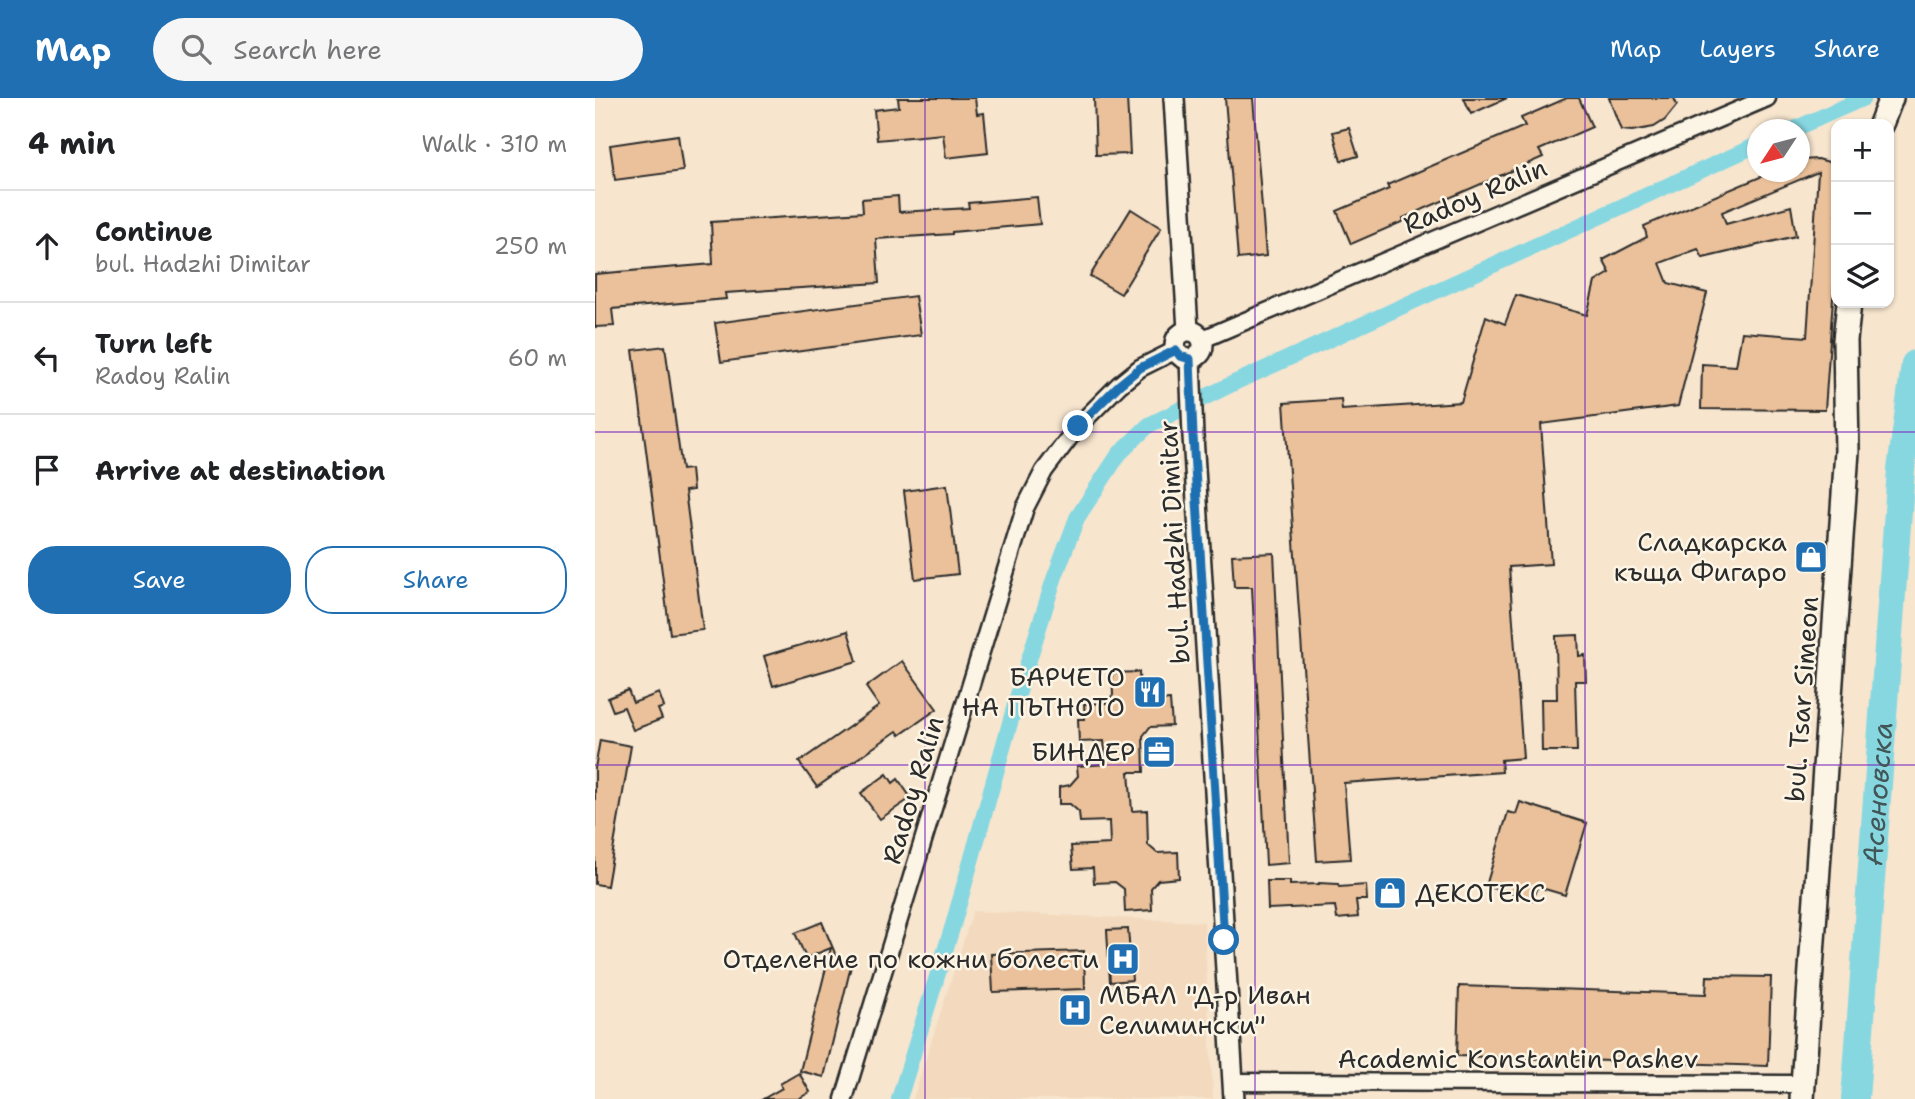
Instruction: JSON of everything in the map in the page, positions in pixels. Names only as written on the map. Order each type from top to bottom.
[{"type":"main road","points":[[1883,119],[1891,98]]},
{"type":"main road","name":"bul. Tsar Simeon","points":[[1803,1091],[1847,452],[1845,341],[1848,308]]},
{"type":"street","points":[[1174,98],[1195,335],[1181,333],[1176,339],[1186,361]]},
{"type":"street","name":"Radoy Ralin","points":[[1195,335],[1766,98]]},
{"type":"street","name":"Radoy Ralin","points":[[844,1099],[1025,508],[1044,471],[1078,426],[1119,385],[1140,368],[1186,361]]},
{"type":"street","name":"bul. Hadzhi Dimitar","points":[[1186,361],[1193,436],[1233,1091]]},
{"type":"street","name":"Academic Konstantin Pashev","points":[[1233,1091],[1803,1091]]},
{"type":"shaded area","name":"МБАЛ \"Д-р Иван Селимински\"","points":[[973,911],[1204,922],[1213,1099],[913,1099]]},
{"type":"shaded area","points":[[1502,1091],[1685,1099],[1500,1099]]},
{"type":"building","points":[[898,98],[975,98],[977,114],[984,113],[988,153],[946,158],[943,134],[877,140],[874,110],[899,107]]},
{"type":"building","points":[[1094,98],[1127,98],[1130,154],[1096,155]]},
{"type":"building","points":[[1225,98],[1253,98],[1266,256],[1238,259]]},
{"type":"building","points":[[1464,98],[1507,98],[1471,114]]},
{"type":"building","points":[[1567,98],[1579,98],[1592,127],[1539,150],[1543,157],[1403,218],[1404,221],[1351,244],[1337,211],[1389,189],[1387,185],[1525,126],[1521,118]]},
{"type":"building","points":[[1609,98],[1674,98],[1677,105],[1665,120],[1654,127],[1621,130]]},
{"type":"building","points":[[1349,128],[1358,156],[1341,161],[1333,132]]},
{"type":"building","points":[[678,135],[683,171],[615,180],[610,145]]},
{"type":"building","points":[[1810,159],[1831,163],[1832,308],[1825,410],[1701,409],[1702,364],[1736,366],[1742,332],[1807,337],[1818,172],[1810,175]]},
{"type":"building","points":[[1748,182],[1794,182],[1722,212],[1726,224],[1791,206],[1796,236],[1703,258],[1698,249],[1660,263],[1668,283],[1707,293],[1678,406],[1541,424],[1551,564],[1509,567],[1523,758],[1501,760],[1502,772],[1344,783],[1350,859],[1317,861],[1284,403],[1341,399],[1342,410],[1461,402],[1486,316],[1505,324],[1516,295],[1587,315],[1595,282],[1610,273],[1603,260],[1647,237],[1644,226]]},
{"type":"building","points":[[898,196],[899,212],[969,208],[968,203],[1037,197],[1040,224],[876,239],[879,283],[725,293],[726,299],[612,309],[614,326],[595,327],[595,274],[713,264],[711,222],[863,212],[862,199]]},
{"type":"building","points":[[1131,209],[1161,228],[1121,294],[1090,276]]},
{"type":"building","points":[[915,296],[921,335],[721,362],[715,323]]},
{"type":"building","points":[[665,346],[682,470],[691,469],[693,490],[685,491],[703,630],[670,634],[633,350]]},
{"type":"building","points":[[947,485],[958,574],[915,579],[904,491]]},
{"type":"building","points":[[1274,553],[1289,863],[1266,865],[1252,587],[1234,587],[1232,555]]},
{"type":"building","points":[[848,631],[857,661],[773,686],[764,656]]},
{"type":"building","points":[[1578,635],[1579,656],[1585,655],[1586,681],[1575,681],[1577,751],[1542,751],[1541,699],[1557,699],[1556,636]]},
{"type":"building","points":[[902,661],[937,709],[900,735],[897,731],[817,787],[799,762],[879,706],[866,687]]},
{"type":"building","points":[[1139,672],[1140,693],[1149,701],[1170,700],[1172,726],[1150,727],[1143,736],[1144,772],[1129,772],[1132,811],[1147,810],[1148,845],[1157,853],[1178,852],[1179,878],[1158,880],[1151,888],[1152,910],[1125,912],[1124,889],[1115,882],[1094,883],[1093,868],[1073,869],[1071,846],[1110,844],[1109,821],[1080,822],[1079,812],[1070,804],[1059,804],[1059,787],[1070,785],[1078,776],[1077,766],[1106,764],[1104,741],[1079,742],[1078,719],[1085,719],[1084,704],[1106,703],[1113,695],[1112,673]]},
{"type":"building","points":[[628,690],[633,703],[659,693],[664,707],[658,709],[662,719],[633,730],[624,707],[613,711],[608,698]]},
{"type":"building","points":[[600,740],[631,746],[607,886],[595,884],[595,768]]},
{"type":"building","points":[[887,774],[893,783],[898,779],[911,798],[880,819],[861,793]]},
{"type":"building","points":[[1520,802],[1587,823],[1565,895],[1538,887],[1533,900],[1486,886],[1508,812],[1516,814]]},
{"type":"building","points":[[1267,881],[1290,881],[1290,885],[1338,884],[1339,887],[1366,885],[1367,900],[1356,900],[1358,917],[1337,919],[1335,906],[1268,909]]},
{"type":"building","points":[[822,922],[839,963],[851,966],[824,1077],[800,1071],[831,948],[806,958],[795,933]]},
{"type":"building","points":[[1128,929],[1132,980],[1110,982],[1107,930]]},
{"type":"building","points":[[1084,951],[1085,989],[993,992],[991,954]]},
{"type":"building","points":[[1707,976],[1771,977],[1768,1066],[1457,1056],[1459,986],[1706,994]]},
{"type":"building","points":[[799,1073],[810,1092],[798,1099],[763,1099],[782,1088],[780,1084]]},
{"type":"waterway","points":[[1810,122],[1864,98]]},
{"type":"waterway","points":[[899,1099],[1054,579],[1077,518],[1119,454],[1149,425],[1236,382],[1747,150]]},
{"type":"waterway","name":"Асеновска","points":[[1855,1099],[1901,470],[1915,364]]},
{"type":"place","name":"Сладкарска къща Фигаро","points":[[1811,557]]},
{"type":"place","name":"БАРЧЕТО НА ПЪТНОТО","points":[[1150,692]]},
{"type":"place","name":"БИНДЕР","points":[[1159,752]]},
{"type":"place","name":"ДЕКОТЕКС","points":[[1390,893]]},
{"type":"place","name":"Отделение по кожни болести","points":[[1123,959]]},
{"type":"place","name":"МБАЛ \"Д-р Иван Селимински\"","points":[[1075,1010]]},
{"type":"route","points":[[1078,426],[1140,368],[1176,350],[1180,356],[1190,359],[1224,940]]}]
